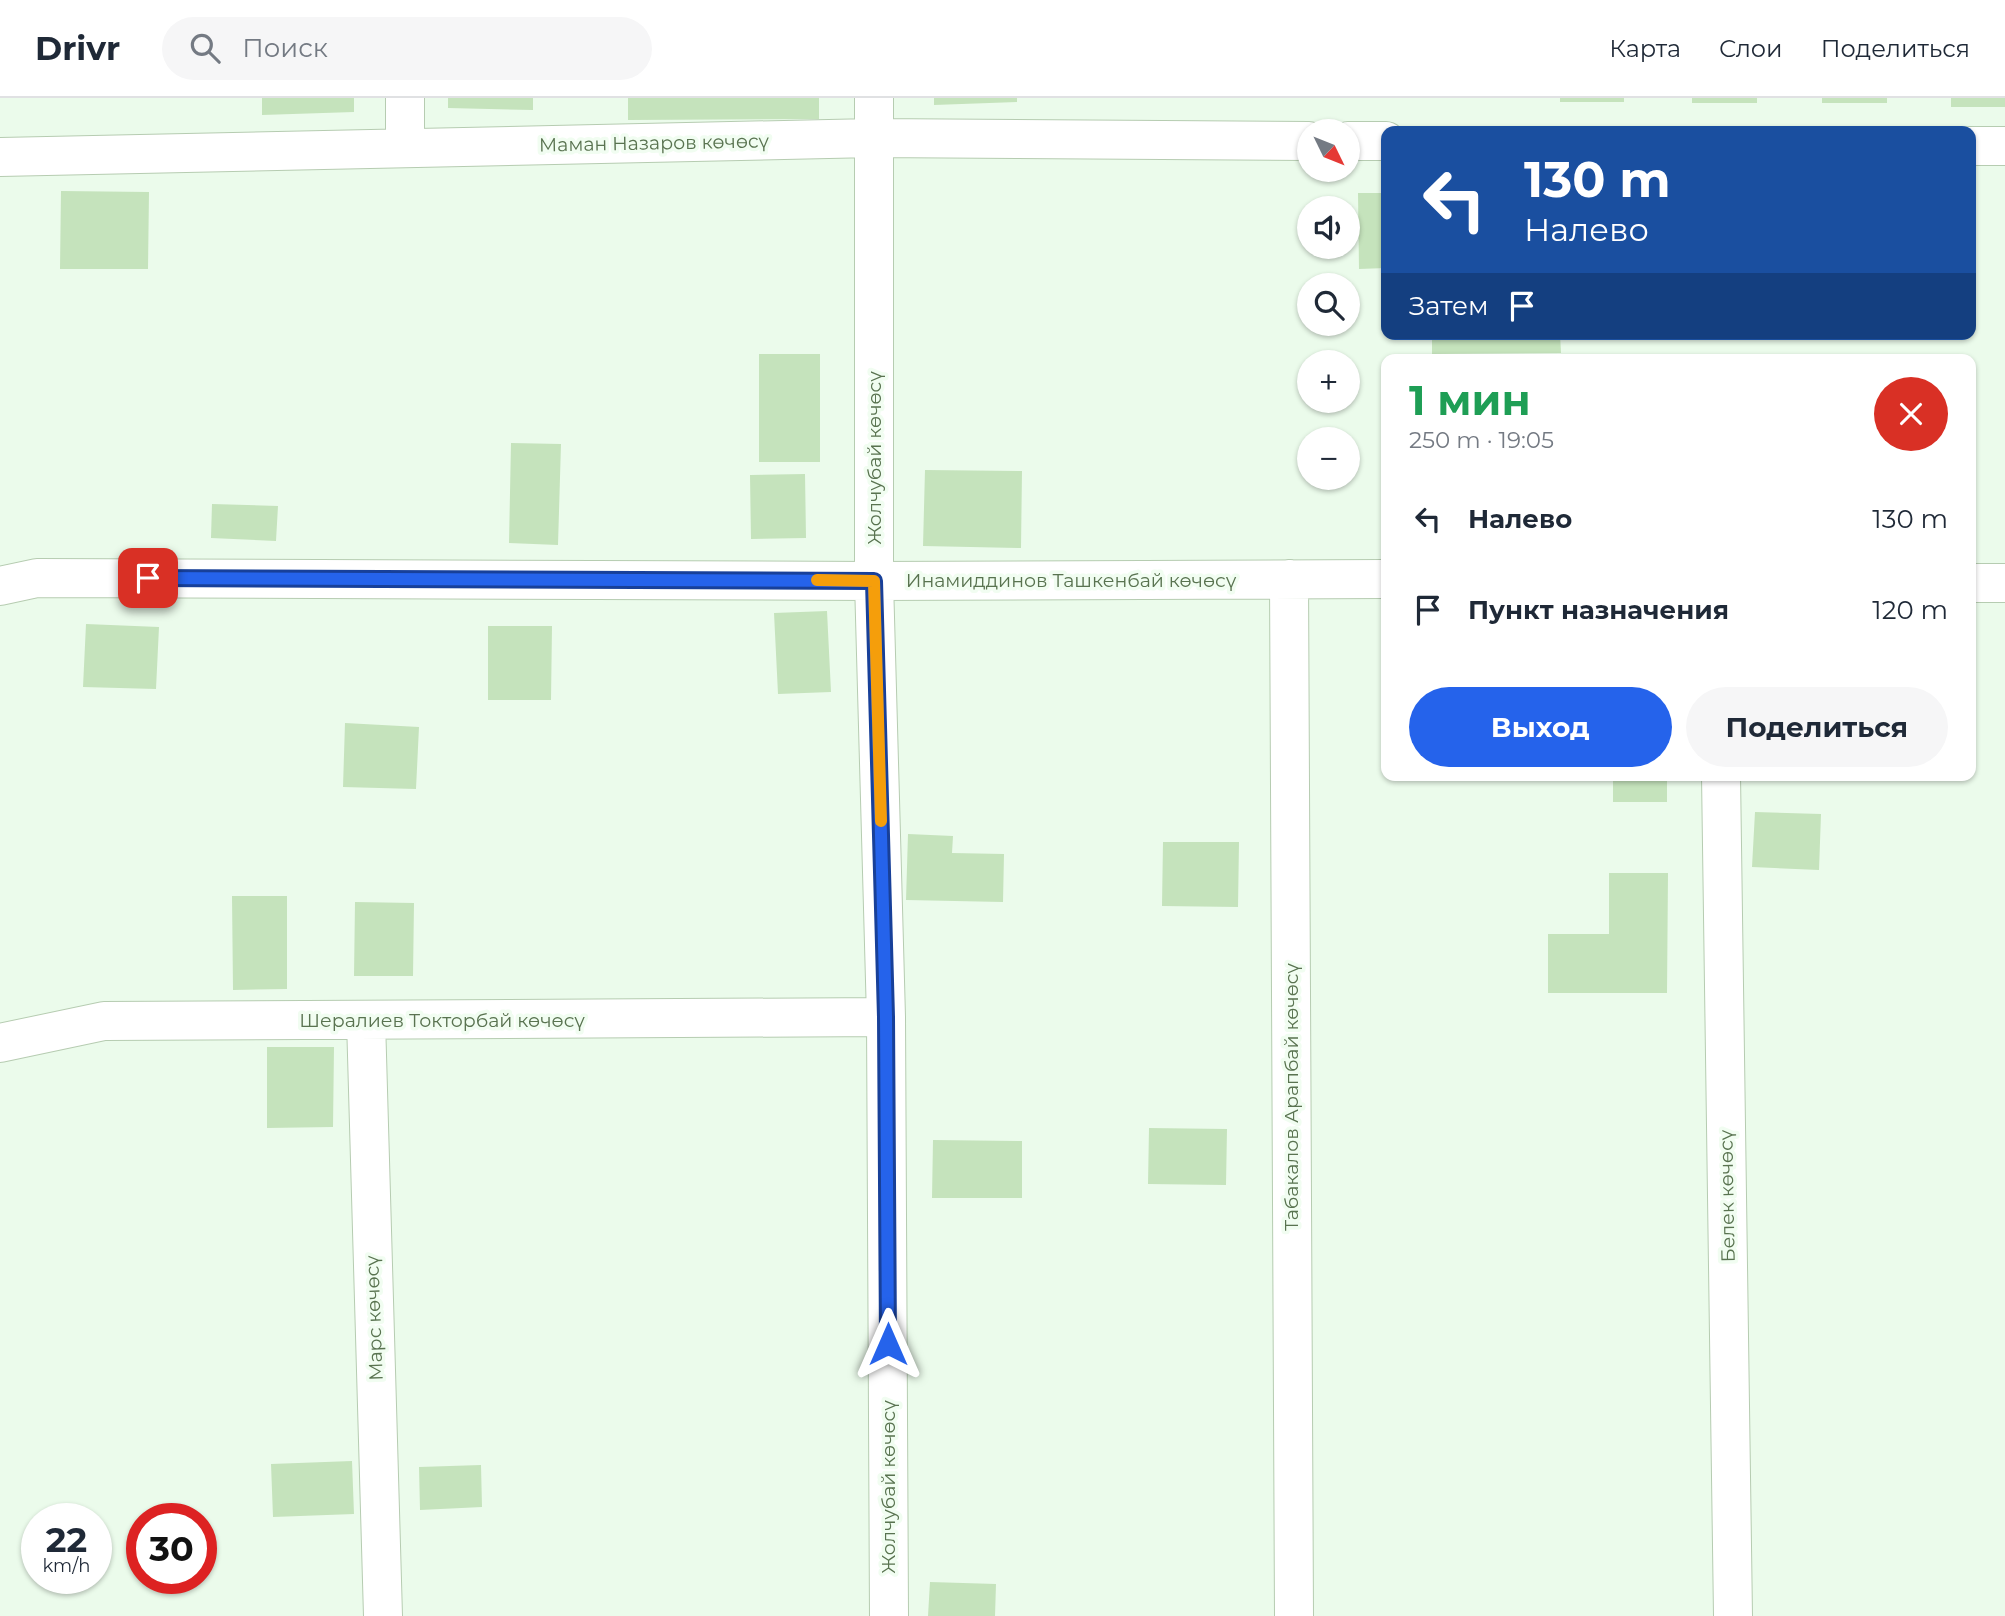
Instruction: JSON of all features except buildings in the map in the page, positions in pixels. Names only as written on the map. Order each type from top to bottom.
[{"type":"street","points":[[405,98],[405,148]]},
{"type":"street","name":"Жолчубай көчөсү","points":[[874,98],[874,581],[886,1017],[888,1616]]},
{"type":"street","name":"Маман Назаров көчөсү","points":[[0,157],[873,138],[1297,141]]},
{"type":"street","points":[[1360,141],[1381,142]]},
{"type":"street","points":[[1976,145],[2005,146]]},
{"type":"street","name":"Инамиддинов Ташкенбай көчөсү","points":[[0,586],[37,578],[874,581],[1381,579]]},
{"type":"street","name":"Табакалов Арапбай көчөсү","points":[[1289,579],[1294,1616]]},
{"type":"street","points":[[1976,583],[2005,583]]},
{"type":"street","name":"Белек көчөсү","points":[[1721,781],[1733,1616]]},
{"type":"street","name":"Шералиев Токторбай көчөсү","points":[[0,1043],[104,1021],[886,1017]]},
{"type":"street","name":"Марс көчөсү","points":[[366,1020],[383,1616]]},
{"type":"slow traffic","points":[[817,580],[874,581],[881,821]]},
{"type":"route","points":[[148,578],[874,581],[886,1017],[888,1344]]}]
